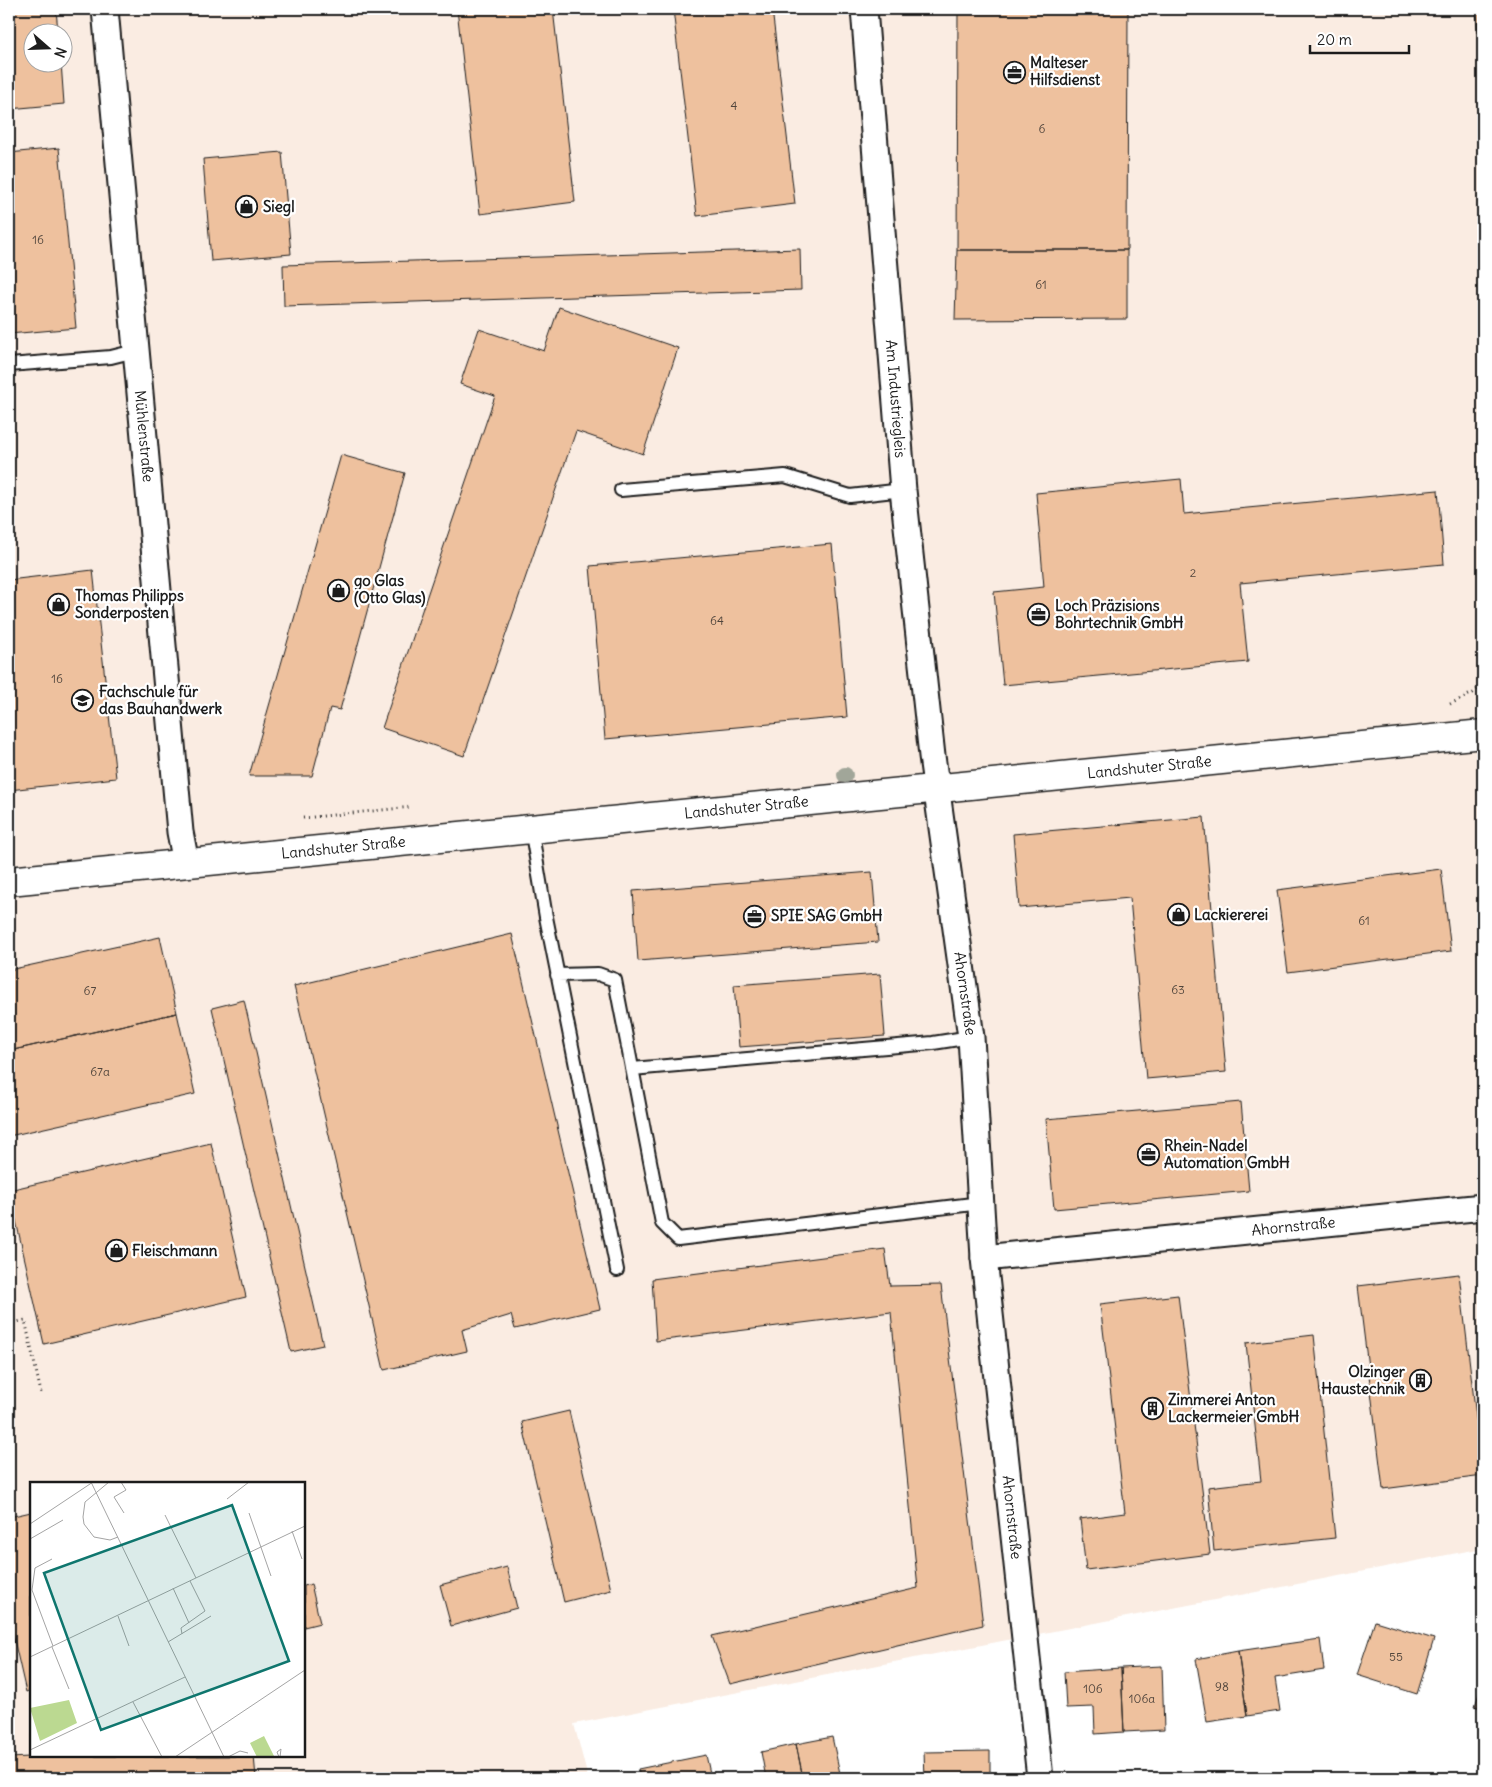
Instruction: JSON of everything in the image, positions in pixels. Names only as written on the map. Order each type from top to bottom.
[{"type":"street","name":"Mühlenstraße","points":[[105,9],[179,822],[186,863]]},
{"type":"street","name":"Am Industriegleis","points":[[864,9],[903,490],[937,789]]},
{"type":"street","name":"Landshuter Straße","points":[[9,881],[1483,734]]},
{"type":"street","name":"Ahornstraße","points":[[937,789],[971,1037],[984,1258],[1040,1778]]},
{"type":"street","name":"Ahornstraße","points":[[984,1258],[1483,1207]]},
{"type":"lane","points":[[9,365],[110,357],[135,351]]},
{"type":"lane","points":[[621,490],[784,476],[850,496],[903,490]]},
{"type":"lane","points":[[531,828],[546,917],[617,1270]]},
{"type":"lane","points":[[558,975],[598,974],[615,980],[662,1223],[678,1239],[981,1203]]},
{"type":"lane","points":[[632,1069],[934,1043],[971,1037]]},
{"type":"path","points":[[9,1324],[25,1320],[41,1393]]},
{"type":"shaded area","points":[[9,9],[1483,9],[1483,1548],[574,1724],[588,1778],[9,1778]]},
{"type":"building","points":[[9,9],[56,9],[57,22],[22,22],[22,72],[62,72],[64,104],[9,109]]},
{"type":"building","points":[[457,9],[553,9],[575,202],[480,214]]},
{"type":"building","points":[[673,9],[772,9],[795,204],[697,216]]},
{"type":"building","points":[[958,9],[1128,9],[1127,250],[957,250]]},
{"type":"building","points":[[1476,9],[1483,9],[1483,96]]},
{"type":"building","points":[[59,148],[76,328],[9,334],[9,153]]},
{"type":"building","name":"Siegl","points":[[282,152],[291,254],[211,261],[203,159]]},
{"type":"building","points":[[800,249],[801,290],[284,306],[283,265]]},
{"type":"building","points":[[957,250],[1127,250],[1127,319],[955,320]]},
{"type":"building","points":[[559,307],[678,348],[643,454],[576,431],[464,756],[382,728],[495,396],[460,384],[479,329],[544,351]]},
{"type":"building","name":"go Glas (Otto Glas)","points":[[341,455],[405,473],[340,710],[330,708],[312,776],[249,776]]},
{"type":"building","points":[[1181,479],[1184,514],[1438,490],[1444,564],[1240,583],[1248,662],[1003,685],[994,592],[1044,587],[1036,493]]},
{"type":"building","points":[[832,544],[847,717],[605,739],[590,566]]},
{"type":"building","points":[[93,570],[116,778],[9,790],[9,580]]},
{"type":"building","points":[[1204,817],[1226,1072],[1146,1079],[1130,898],[1019,908],[1013,834]]},
{"type":"building","points":[[1441,869],[1451,951],[1288,972],[1277,890]]},
{"type":"building","points":[[872,872],[878,942],[638,961],[633,891]]},
{"type":"building","points":[[512,934],[600,1309],[515,1329],[511,1315],[462,1330],[467,1351],[384,1370],[294,986]]},
{"type":"building","points":[[160,937],[177,1013],[9,1051],[9,970]]},
{"type":"building","points":[[880,974],[885,1036],[739,1047],[734,985]]},
{"type":"building","points":[[244,1000],[323,1345],[291,1352],[212,1008]]},
{"type":"building","points":[[177,1013],[195,1094],[9,1136],[9,1051]]},
{"type":"building","name":"Rhein-Nadel Automation GmbH","points":[[1241,1102],[1249,1191],[1054,1209],[1046,1119]]},
{"type":"building","points":[[211,1143],[246,1297],[44,1344],[9,1190]]},
{"type":"building","points":[[885,1249],[890,1286],[941,1285],[983,1625],[730,1684],[712,1636],[918,1588],[891,1312],[656,1341],[652,1279]]},
{"type":"building","name":"Olzinger Haustechnik","points":[[1459,1274],[1483,1476],[1383,1489],[1358,1286]]},
{"type":"building","name":"Zimmerei Anton Lackermeier GmbH","points":[[1178,1295],[1210,1554],[1086,1570],[1080,1519],[1125,1513],[1100,1304]]},
{"type":"building","points":[[1314,1335],[1335,1538],[1214,1551],[1208,1487],[1261,1481],[1246,1343]]},
{"type":"building","points":[[569,1411],[611,1590],[564,1602],[522,1422]]},
{"type":"building","points":[[30,1512],[30,1690],[26,1692],[9,1618],[9,1517]]},
{"type":"building","points":[[507,1567],[517,1608],[451,1626],[440,1585]]},
{"type":"building","points":[[311,1584],[320,1623],[305,1627],[305,1586]]},
{"type":"building","points":[[1375,1621],[1434,1639],[1417,1694],[1357,1675]]},
{"type":"building","points":[[1320,1639],[1324,1670],[1275,1678],[1280,1711],[1247,1716],[1238,1651]]},
{"type":"building","points":[[1238,1651],[1247,1716],[1207,1722],[1196,1659]]},
{"type":"building","points":[[1162,1666],[1164,1730],[1124,1732],[1121,1668]]},
{"type":"building","points":[[1121,1668],[1124,1732],[1095,1734],[1094,1707],[1066,1708],[1064,1672]]},
{"type":"building","points":[[1483,1681],[1483,1709],[1475,1706]]},
{"type":"building","points":[[832,1737],[841,1778],[803,1778],[796,1744]]},
{"type":"building","points":[[796,1744],[803,1778],[766,1778],[761,1752]]},
{"type":"building","points":[[990,1751],[990,1778],[925,1778],[924,1752]]},
{"type":"building","points":[[706,1755],[711,1778],[640,1778],[638,1769]]},
{"type":"building","points":[[254,1757],[256,1778],[9,1778],[9,1758]]},
{"type":"place","name":"Malteser Hilfsdienst","points":[[1014,72]]},
{"type":"place","name":"Siegl","points":[[247,207]]},
{"type":"place","name":"go Glas (Otto Glas)","points":[[338,590]]},
{"type":"place","name":"Thomas Philipps Sonderposten","points":[[59,605]]},
{"type":"place","name":"Loch Präzisions Bohrtechnik GmbH","points":[[1039,615]]},
{"type":"place","name":"Fachschule für das Bauhandwerk","points":[[83,701]]},
{"type":"place","name":"Lackiererei","points":[[1178,915]]},
{"type":"place","name":"SPIE SAG GmbH","points":[[755,916]]},
{"type":"place","name":"Rhein-Nadel Automation GmbH","points":[[1148,1155]]},
{"type":"place","name":"Fleischmann","points":[[116,1251]]},
{"type":"place","name":"Olzinger Haustechnik","points":[[1421,1381]]},
{"type":"place","name":"Zimmerei Anton Lackermeier GmbH","points":[[1152,1409]]}]
